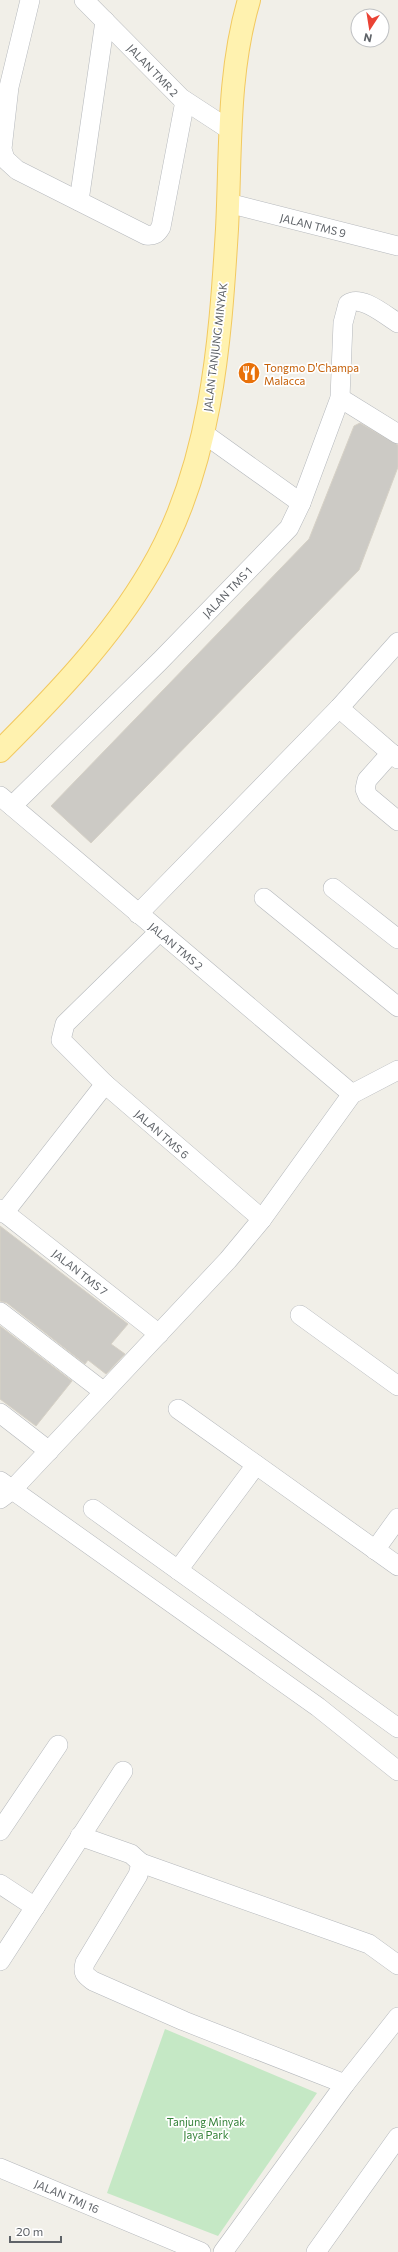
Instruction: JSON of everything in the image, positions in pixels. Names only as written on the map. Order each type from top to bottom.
[{"type":"main road","name":"JALAN TANJUNG MINYAK","points":[[0,751],[63,687],[113,626],[151,569],[177,515],[203,432],[218,350],[228,203],[230,130],[237,57],[249,0]]},
{"type":"street","points":[[30,0],[4,85],[2,149],[5,159],[17,170],[146,235],[153,236],[158,233],[161,227],[185,101]]},
{"type":"street","name":"JALAN TMR 2","points":[[84,0],[185,101],[230,130]]},
{"type":"street","points":[[79,201],[105,21]]},
{"type":"street","name":"JALAN TMS 9","points":[[228,203],[398,246]]},
{"type":"street","name":"JALAN TMS 1","points":[[6,801],[160,661],[289,528],[301,503],[340,398],[343,323],[348,304],[356,301],[365,303],[398,323]]},
{"type":"street","points":[[340,398],[398,434]]},
{"type":"street","points":[[203,432],[301,503]]},
{"type":"street","points":[[138,914],[338,708],[398,642]]},
{"type":"street","points":[[338,708],[394,756],[367,780],[365,789],[368,796],[398,821]]},
{"type":"street","name":"JALAN TMS 2","points":[[6,801],[352,1094]]},
{"type":"street","points":[[333,888],[398,939]]},
{"type":"street","points":[[264,898],[398,1007]]},
{"type":"street","name":"JALAN TMS 6","points":[[159,932],[65,1024],[62,1040],[105,1084],[262,1219]]},
{"type":"street","points":[[398,1070],[352,1094],[262,1219],[228,1260],[49,1451],[4,1490],[195,1618],[318,1707],[398,1771]]},
{"type":"street","points":[[2,1211],[105,1084]]},
{"type":"street","name":"JALAN TMS 7","points":[[2,1211],[159,1334]]},
{"type":"street","points":[[0,1312],[104,1392]]},
{"type":"street","points":[[300,1315],[398,1386]]},
{"type":"street","points":[[178,1409],[398,1566]]},
{"type":"street","points":[[0,1413],[49,1451]]},
{"type":"street","points":[[178,1570],[256,1465]]},
{"type":"street","points":[[93,1509],[398,1728]]},
{"type":"street","points":[[375,1550],[398,1518]]},
{"type":"street","points":[[0,1831],[58,1745]]},
{"type":"street","points":[[0,1961],[123,1771]]},
{"type":"street","points":[[80,1836],[131,1854],[141,1863],[369,1944],[398,1965]]},
{"type":"street","points":[[141,1863],[138,1875],[85,1963],[83,1970],[85,1975],[93,1981],[184,2021],[345,2084]]},
{"type":"street","points":[[0,1884],[35,1907]]},
{"type":"street","points":[[223,2252],[345,2084],[398,2017]]},
{"type":"street","points":[[319,2251],[398,2137]]},
{"type":"street","name":"JALAN TMJ 16","points":[[0,2168],[201,2252]]},
{"type":"green space","name":"Tanjung Minyak Jaya Park","points":[[165,2029],[317,2093],[218,2236],[107,2193]]},
{"type":"building","points":[[360,423],[398,445],[398,467],[359,570],[91,843],[51,806],[309,539],[354,426]]},
{"type":"building","points":[[0,1226],[128,1324],[111,1344],[125,1354],[106,1374],[88,1360],[85,1364],[7,1303],[0,1301]]},
{"type":"building","points":[[0,1326],[72,1381],[36,1426],[0,1399]]},
{"type":"place","name":"Tongmo D'Champa Malacca","points":[[249,373]]}]
